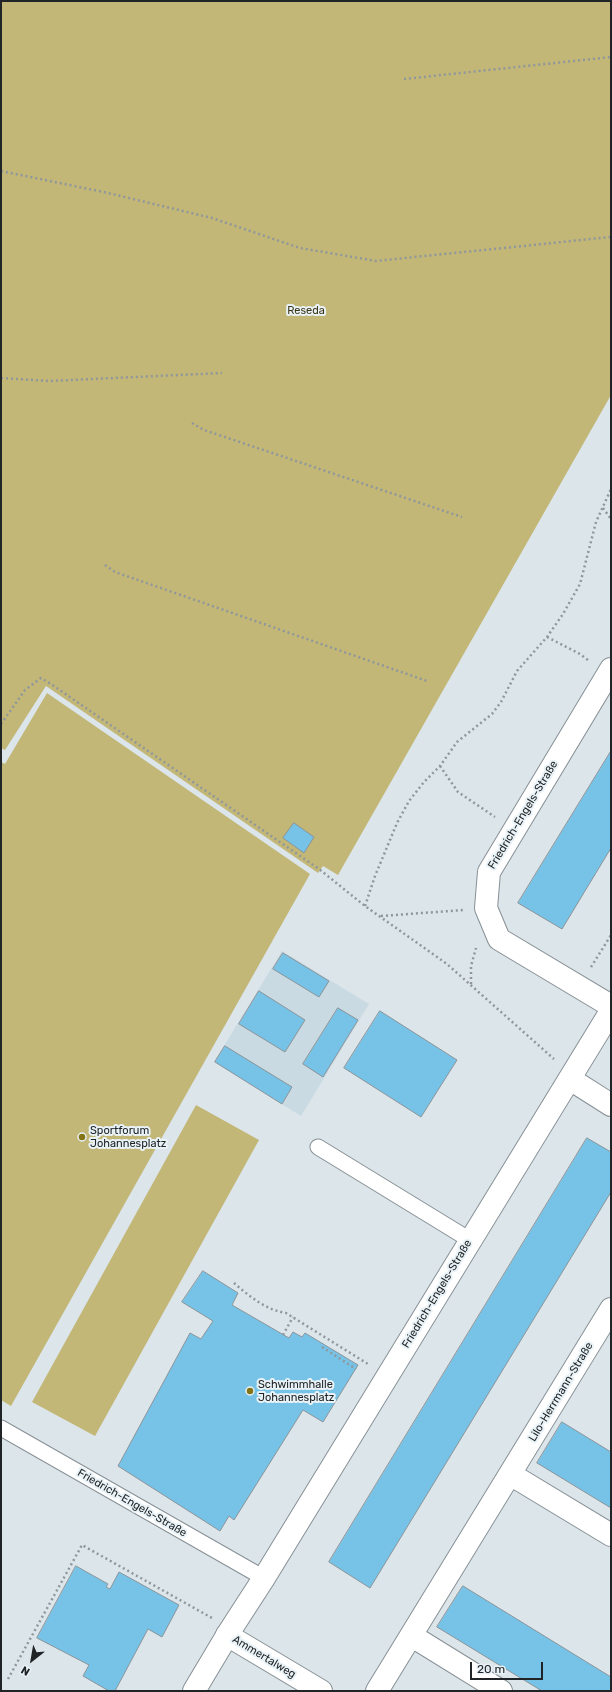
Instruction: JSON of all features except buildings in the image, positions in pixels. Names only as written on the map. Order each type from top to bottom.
[{"type":"street","name":"Friedrich-Engels-Straße","points":[[609,672],[489,872],[486,908],[499,939],[611,1006]]},
{"type":"street","name":"Friedrich-Engels-Straße","points":[[194,1691],[611,1011]]},
{"type":"street","points":[[571,1078],[611,1105]]},
{"type":"street","name":"Lilo-Herrmann-Straße","points":[[377,1691],[611,1310]]},
{"type":"street","points":[[510,1474],[611,1535]]},
{"type":"street","name":"Ammertalweg","points":[[229,1632],[321,1691]]},
{"type":"street","points":[[412,1636],[501,1691]]},
{"type":"lane","points":[[318,1147],[470,1240]]},
{"type":"lane","name":"Friedrich-Engels-Straße","points":[[1,1428],[264,1578]]},
{"type":"path","points":[[404,79],[611,57]]},
{"type":"path","points":[[1,171],[108,193],[204,217],[300,248],[376,261],[611,237]]},
{"type":"path","points":[[1,378],[49,381],[222,373]]},
{"type":"path","points":[[192,423],[204,430],[462,517]]},
{"type":"path","points":[[366,906],[375,876],[397,823],[409,801],[424,782],[440,766],[456,742],[492,714],[501,702],[517,671],[547,637],[563,614],[580,584],[596,522],[611,489]]},
{"type":"path","points":[[602,508],[611,519]]},
{"type":"path","points":[[105,565],[115,572],[427,681]]},
{"type":"path","points":[[547,637],[580,654],[609,672]]},
{"type":"path","points":[[1,724],[25,690],[41,678],[319,868],[366,906],[447,964],[540,1045],[571,1078]]},
{"type":"path","points":[[440,766],[458,792],[485,812],[515,828]]},
{"type":"path","points":[[380,916],[486,908]]},
{"type":"path","points":[[471,984],[471,966],[476,947],[496,930]]},
{"type":"path","points":[[579,987],[611,935]]},
{"type":"path","points":[[234,1284],[246,1294],[274,1311],[286,1313],[388,1376]]},
{"type":"path","points":[[286,1313],[288,1309]]},
{"type":"path","points":[[283,1335],[293,1317]]},
{"type":"path","points":[[335,1344],[338,1340]]},
{"type":"path","points":[[322,1347],[356,1369]]},
{"type":"path","points":[[8,1679],[82,1545],[229,1632]]},
{"type":"shaded area","points":[[282,951],[369,1004],[301,1116],[214,1062]]},
{"type":"green space","name":"Reseda","points":[[1,1],[611,1],[611,395],[338,875],[323,866],[318,873],[46,686],[5,750],[1,748]]},
{"type":"green space","name":"Sportforum Johannesplatz","points":[[47,693],[310,874],[11,1406],[1,1400],[1,762],[5,764]]},
{"type":"green space","points":[[196,1105],[259,1140],[95,1436],[32,1402]]},
{"type":"place","name":"Sportforum Johannesplatz","points":[[82,1137]]},
{"type":"place","name":"Schwimmhalle Johannesplatz","points":[[250,1391]]}]
